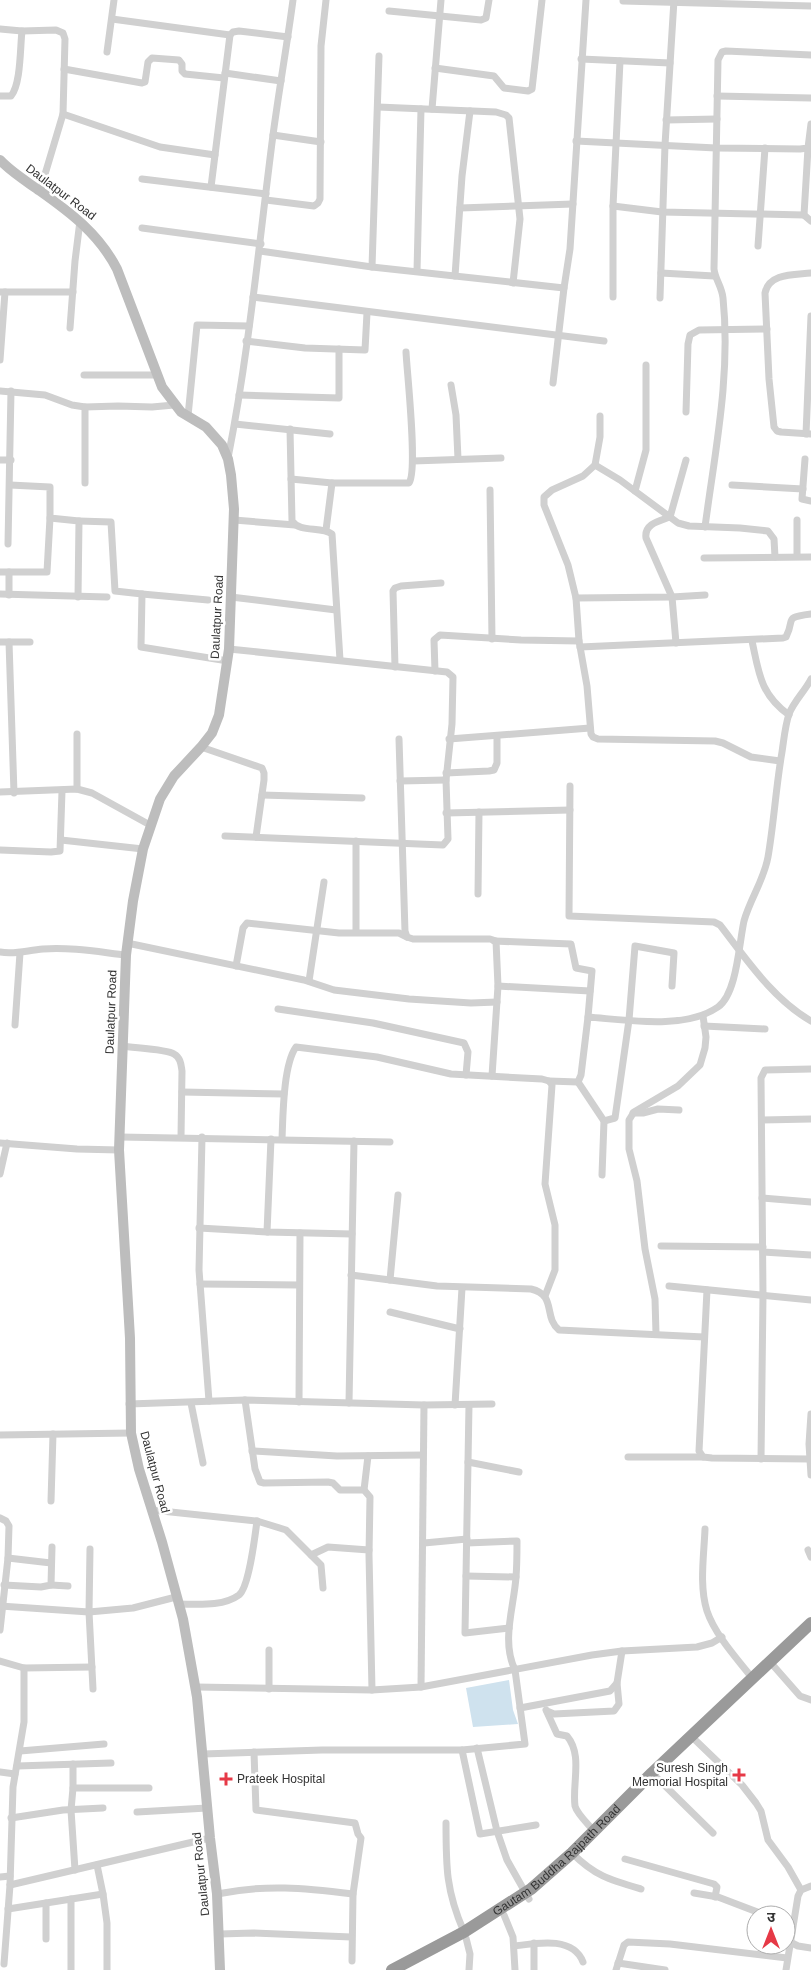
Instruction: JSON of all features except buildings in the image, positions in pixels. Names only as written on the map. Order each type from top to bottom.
[{"type":"highway","name":"Gautam Buddha Rajpath Road","points":[[392,1970],[465,1935],[528,1896],[575,1856],[594,1831],[694,1739],[753,1679],[772,1665],[811,1623]]},
{"type":"highway","points":[[694,1739],[772,1665],[811,1632]]},
{"type":"highway","points":[[575,1856],[655,1776]]},
{"type":"highway","points":[[410,1970],[465,1935],[504,1914],[528,1896]]},
{"type":"street","points":[[107,52],[114,0]]},
{"type":"street","points":[[228,459],[235,424],[260,248],[292,0]]},
{"type":"street","points":[[142,179],[211,187],[307,206],[314,206],[318,203],[320,199],[321,46],[326,0]]},
{"type":"street","points":[[432,109],[442,0]]},
{"type":"street","points":[[388,11],[481,20],[486,18],[489,0]]},
{"type":"street","points":[[435,68],[494,76],[504,88],[528,91],[532,89],[542,0]]},
{"type":"street","points":[[553,383],[570,249],[586,0]]},
{"type":"street","points":[[623,0],[741,2],[811,6]]},
{"type":"street","points":[[660,298],[664,145],[674,0]]},
{"type":"street","points":[[112,19],[230,35],[234,32],[239,32],[288,37]]},
{"type":"street","points":[[0,29],[22,31],[56,30],[63,34],[65,39],[63,114],[40,191]]},
{"type":"street","points":[[0,96],[11,96],[14,92],[18,74],[22,31]]},
{"type":"street","points":[[211,187],[230,35]]},
{"type":"street","points":[[705,527],[724,390],[723,296],[714,276],[718,60],[722,52],[726,51],[811,55]]},
{"type":"street","points":[[372,267],[379,56]]},
{"type":"street","points":[[64,69],[142,83],[145,82],[148,62],[152,58],[179,60],[182,64],[182,71],[185,74],[281,81]]},
{"type":"street","points":[[581,59],[670,63]]},
{"type":"street","points":[[613,297],[613,206],[620,61]]},
{"type":"street","points":[[717,96],[811,98]]},
{"type":"street","points":[[378,107],[496,112],[509,118],[520,227],[513,283]]},
{"type":"street","points":[[417,271],[421,109]]},
{"type":"street","points":[[455,276],[470,111]]},
{"type":"street","points":[[63,114],[160,147],[215,155]]},
{"type":"street","points":[[666,120],[717,119]]},
{"type":"street","points":[[804,215],[811,129]]},
{"type":"street","points":[[274,135],[321,142]]},
{"type":"street","points":[[576,141],[716,148],[808,148]]},
{"type":"street","points":[[758,246],[765,148]]},
{"type":"street","name":"Daulatpur Road","points":[[0,160],[80,221],[108,250],[117,269],[156,375],[174,405],[216,436],[228,459],[231,475],[234,520],[228,661],[219,715],[212,733],[174,776],[160,799],[143,849],[126,956],[119,1150],[130,1338],[131,1433],[139,1469],[177,1601],[196,1687],[217,1894],[220,1970]]},
{"type":"street","points":[[460,208],[573,204]]},
{"type":"street","points":[[613,206],[662,212],[804,215],[811,222]]},
{"type":"street","points":[[70,328],[80,221]]},
{"type":"street","points":[[142,228],[372,267],[564,288]]},
{"type":"street","points":[[661,273],[714,276]]},
{"type":"street","points":[[811,273],[780,277],[770,281],[765,293],[769,379],[774,427],[781,432],[808,434],[811,316]]},
{"type":"street","points":[[0,360],[3,292],[73,292]]},
{"type":"street","points":[[253,297],[367,313],[604,341]]},
{"type":"street","points":[[246,341],[305,348],[364,350],[367,313]]},
{"type":"street","points":[[188,416],[198,325],[248,326]]},
{"type":"street","points":[[686,412],[688,344],[690,335],[699,330],[767,329]]},
{"type":"street","points":[[239,395],[339,398],[339,349]]},
{"type":"street","points":[[291,479],[332,483],[409,483],[412,479],[413,461],[406,352]]},
{"type":"street","points":[[635,491],[642,471],[646,450],[646,365]]},
{"type":"street","points":[[84,375],[156,375]]},
{"type":"street","points":[[451,385],[456,415],[458,459]]},
{"type":"street","points":[[0,391],[45,395],[72,405],[85,407],[152,407],[174,405]]},
{"type":"street","points":[[8,544],[11,391]]},
{"type":"street","points":[[85,407],[85,482]]},
{"type":"street","points":[[600,416],[600,437],[595,465],[582,476],[552,490],[544,497],[544,505],[568,565],[576,598],[580,644],[587,686],[590,728],[593,737],[598,739],[715,741],[751,757],[780,761]]},
{"type":"street","points":[[235,424],[330,434]]},
{"type":"street","points":[[290,429],[292,520],[295,525]]},
{"type":"street","points":[[413,461],[501,458]]},
{"type":"street","points":[[805,459],[802,499],[811,501]]},
{"type":"street","points":[[0,460],[10,460]]},
{"type":"street","points":[[670,517],[686,460]]},
{"type":"street","points":[[595,465],[635,491],[678,523],[689,526],[768,531],[774,539],[775,557]]},
{"type":"street","points":[[326,530],[332,483]]},
{"type":"street","points":[[0,572],[47,572],[50,488],[10,485]]},
{"type":"street","points":[[732,485],[803,489]]},
{"type":"street","points":[[490,490],[492,639]]},
{"type":"street","points":[[670,517],[654,523],[645,532],[672,597],[676,642]]},
{"type":"street","points":[[50,518],[111,522],[115,590],[208,600]]},
{"type":"street","points":[[234,520],[295,525],[326,530],[332,534],[340,660]]},
{"type":"street","points":[[796,520],[797,556]]},
{"type":"street","points":[[78,597],[79,521]]},
{"type":"street","points":[[704,558],[811,557]]},
{"type":"street","points":[[9,572],[9,595]]},
{"type":"street","points":[[395,667],[392,591],[401,586],[441,583]]},
{"type":"street","points":[[0,594],[107,597]]},
{"type":"street","points":[[142,594],[141,647],[228,661]]},
{"type":"street","points":[[576,598],[705,595]]},
{"type":"street","points":[[231,597],[336,610]]},
{"type":"street","points":[[435,671],[434,644],[436,637],[440,635],[580,644],[752,641],[786,637],[790,620],[793,617],[811,614]]},
{"type":"street","points":[[752,641],[759,675],[766,691],[774,703],[789,715]]},
{"type":"street","points":[[0,642],[30,642]]},
{"type":"street","points":[[9,642],[14,793]]},
{"type":"street","points":[[225,836],[443,845],[448,839],[446,777],[452,724],[453,676],[447,672],[229,649]]},
{"type":"street","points":[[588,1017],[676,1021],[703,1016],[726,1000],[731,986],[745,919],[762,880],[768,857],[780,761],[789,715],[811,679]]},
{"type":"street","points":[[449,739],[590,728]]},
{"type":"street","points":[[77,734],[77,789]]},
{"type":"street","points":[[400,781],[494,770],[497,763],[497,736]]},
{"type":"street","points":[[399,739],[405,931],[407,937]]},
{"type":"street","points":[[201,747],[262,768],[264,773],[256,837]]},
{"type":"street","points":[[570,786],[569,916],[714,922],[720,926],[781,1000],[794,1011],[811,1020]]},
{"type":"street","points":[[0,792],[14,793],[77,789],[92,793],[150,825]]},
{"type":"street","points":[[0,850],[58,852],[61,848],[62,791]]},
{"type":"street","points":[[262,795],[362,798]]},
{"type":"street","points":[[446,813],[570,810]]},
{"type":"street","points":[[478,894],[479,812]]},
{"type":"street","points":[[61,840],[143,849]]},
{"type":"street","points":[[356,841],[356,932]]},
{"type":"street","points":[[309,981],[324,882]]},
{"type":"street","points":[[236,966],[243,928],[247,923],[317,929],[339,933],[399,933],[413,939],[490,939],[494,941],[571,944],[576,968],[592,971],[588,1017],[578,1082]]},
{"type":"street","points":[[492,1076],[498,986],[497,944],[494,941]]},
{"type":"street","points":[[128,943],[309,981],[334,990],[409,999],[471,1003],[497,1002]]},
{"type":"street","points":[[604,1121],[615,1118],[629,1020],[635,946],[674,953],[672,986]]},
{"type":"street","points":[[0,952],[20,953],[43,949],[60,949],[126,956]]},
{"type":"street","points":[[15,1025],[20,953]]},
{"type":"street","points":[[498,986],[590,991]]},
{"type":"street","points":[[278,1009],[372,1023],[464,1043],[468,1052],[466,1075]]},
{"type":"street","points":[[656,1334],[655,1299],[645,1249],[635,1172],[629,1149],[629,1120],[633,1114],[647,1103],[678,1086],[700,1066],[705,1048],[703,1016]]},
{"type":"street","points":[[704,1026],[765,1029]]},
{"type":"street","points":[[122,1046],[174,1054],[181,1062],[181,1137]]},
{"type":"street","points":[[282,1139],[284,1094],[290,1057],[296,1047],[377,1057],[431,1070],[466,1075],[578,1082]]},
{"type":"street","points":[[761,1458],[763,1249],[761,1078],[765,1070],[811,1069]]},
{"type":"street","points":[[545,1296],[554,1270],[554,1225],[545,1184],[552,1085],[549,1080]]},
{"type":"street","points":[[578,1082],[604,1121],[602,1175]]},
{"type":"street","points":[[182,1092],[284,1094]]},
{"type":"street","points":[[633,1114],[658,1109],[679,1110]]},
{"type":"street","points":[[762,1120],[811,1119]]},
{"type":"street","points":[[120,1137],[202,1137],[390,1142]]},
{"type":"street","points":[[202,1137],[199,1228],[200,1284],[209,1401]]},
{"type":"street","points":[[266,1232],[271,1139]]},
{"type":"street","points":[[349,1403],[354,1141]]},
{"type":"street","points":[[0,1174],[4,1143],[119,1150]]},
{"type":"street","points":[[390,1280],[398,1196]]},
{"type":"street","points":[[762,1198],[811,1202]]},
{"type":"street","points":[[199,1228],[352,1234]]},
{"type":"street","points":[[299,1402],[300,1233]]},
{"type":"street","points":[[661,1246],[763,1249],[811,1255]]},
{"type":"street","points":[[351,1275],[462,1288],[531,1289],[540,1291],[545,1296],[552,1320],[559,1330],[704,1337]]},
{"type":"street","points":[[200,1284],[299,1285]]},
{"type":"street","points":[[669,1286],[811,1300]]},
{"type":"street","points":[[455,1405],[462,1288]]},
{"type":"street","points":[[703,1457],[699,1451],[698,1444],[707,1290]]},
{"type":"street","points":[[390,1312],[460,1329]]},
{"type":"street","points":[[130,1404],[245,1400],[469,1406],[492,1404]]},
{"type":"street","points":[[245,1400],[258,1478],[264,1483],[328,1482],[340,1490],[364,1490],[368,1492],[371,1502],[369,1550],[372,1690]]},
{"type":"street","points":[[191,1403],[202,1463]]},
{"type":"street","points":[[421,1687],[424,1405]]},
{"type":"street","points":[[469,1406],[465,1632],[509,1628]]},
{"type":"street","points":[[811,1414],[808,1459],[811,1475]]},
{"type":"street","points":[[0,1435],[131,1433]]},
{"type":"street","points":[[51,1502],[53,1434]]},
{"type":"street","points":[[252,1451],[368,1456],[424,1455]]},
{"type":"street","points":[[364,1490],[368,1456]]},
{"type":"street","points":[[628,1457],[808,1459]]},
{"type":"street","points":[[468,1462],[519,1472]]},
{"type":"street","points":[[152,1510],[256,1521],[286,1530],[321,1565],[323,1588]]},
{"type":"street","points":[[0,1518],[6,1521],[9,1526],[8,1558],[1,1606],[0,1630]]},
{"type":"street","points":[[1,1606],[89,1612],[177,1601],[206,1604],[229,1600],[239,1595],[244,1588],[252,1554],[256,1521]]},
{"type":"street","points":[[704,1529],[704,1594],[707,1611],[713,1625],[753,1679]]},
{"type":"street","points":[[203,1754],[322,1750],[462,1750],[525,1744],[515,1670],[510,1659],[509,1628],[516,1578],[517,1542],[466,1541],[424,1543]]},
{"type":"street","points":[[311,1555],[328,1546],[369,1550]]},
{"type":"street","points":[[51,1585],[52,1547]]},
{"type":"street","points":[[90,1549],[89,1612],[94,1689]]},
{"type":"street","points":[[8,1558],[51,1563]]},
{"type":"street","points":[[466,1576],[516,1578]]},
{"type":"street","points":[[4,1585],[68,1586]]},
{"type":"street","points":[[196,1687],[372,1690],[421,1687],[622,1651],[697,1647],[712,1643],[722,1637]]},
{"type":"street","points":[[269,1650],[269,1689]]},
{"type":"street","points":[[545,1707],[554,1714],[614,1711],[619,1704],[617,1683],[622,1651]]},
{"type":"street","points":[[0,1661],[24,1668],[92,1667]]},
{"type":"street","points":[[772,1665],[800,1696],[811,1700]]},
{"type":"street","points":[[4,1964],[10,1886],[11,1818],[15,1774],[24,1722],[24,1668]]},
{"type":"street","points":[[520,1708],[545,1707],[610,1691],[617,1683]]},
{"type":"street","points":[[545,1707],[557,1734],[567,1736],[573,1745],[576,1759],[575,1808],[594,1831]]},
{"type":"street","points":[[694,1739],[742,1785],[761,1811],[768,1840],[788,1867],[801,1890],[796,1910]]},
{"type":"street","points":[[20,1751],[104,1744]]},
{"type":"street","points":[[477,1748],[497,1832],[508,1860],[528,1896]]},
{"type":"street","points":[[462,1750],[480,1834],[536,1825]]},
{"type":"street","points":[[254,1752],[256,1810],[356,1823],[358,1834],[361,1838],[353,1894],[352,1961]]},
{"type":"street","points":[[17,1766],[111,1763]]},
{"type":"street","points":[[73,1764],[71,1810],[75,1870]]},
{"type":"street","points":[[0,1772],[15,1774]]},
{"type":"street","points":[[655,1776],[713,1833]]},
{"type":"street","points":[[73,1788],[149,1788]]},
{"type":"street","points":[[11,1818],[103,1808]]},
{"type":"street","points":[[136,1812],[208,1808]]},
{"type":"street","points":[[446,1823],[448,1884],[470,1954],[469,1970]]},
{"type":"street","points":[[10,1886],[210,1838]]},
{"type":"street","points":[[575,1856],[596,1874],[641,1889]]},
{"type":"street","points":[[625,1859],[714,1884],[717,1887],[715,1897]]},
{"type":"street","points":[[97,1865],[107,1923],[107,1970]]},
{"type":"street","points":[[0,1877],[10,1876]]},
{"type":"street","points":[[801,1890],[811,1886]]},
{"type":"street","points":[[217,1894],[254,1887],[278,1887],[353,1894]]},
{"type":"street","points":[[694,1893],[715,1897],[746,1908]]},
{"type":"street","points":[[8,1909],[103,1894]]},
{"type":"street","points":[[71,1899],[71,1970]]},
{"type":"street","points":[[46,1903],[46,1939]]},
{"type":"street","points":[[504,1914],[510,1925],[514,1946],[515,1970]]},
{"type":"street","points":[[220,1934],[253,1933],[351,1937]]},
{"type":"street","points":[[665,1970],[617,1966],[624,1945],[628,1942],[670,1944],[787,1958]]},
{"type":"street","points":[[534,1943],[534,1970]]},
{"type":"street","points":[[514,1946],[550,1943],[575,1949],[580,1953],[583,1962]]},
{"type":"street","points":[[796,1943],[811,1948]]},
{"type":"street","points":[[786,1970],[787,1955]]},
{"type":"water","points":[[509,1680],[513,1710],[518,1724],[473,1727],[466,1688]]},
{"type":"place","name":"Suresh Singh Memorial Hospital","points":[[739,1775]]},
{"type":"place","name":"Prateek Hospital","points":[[226,1779]]}]
